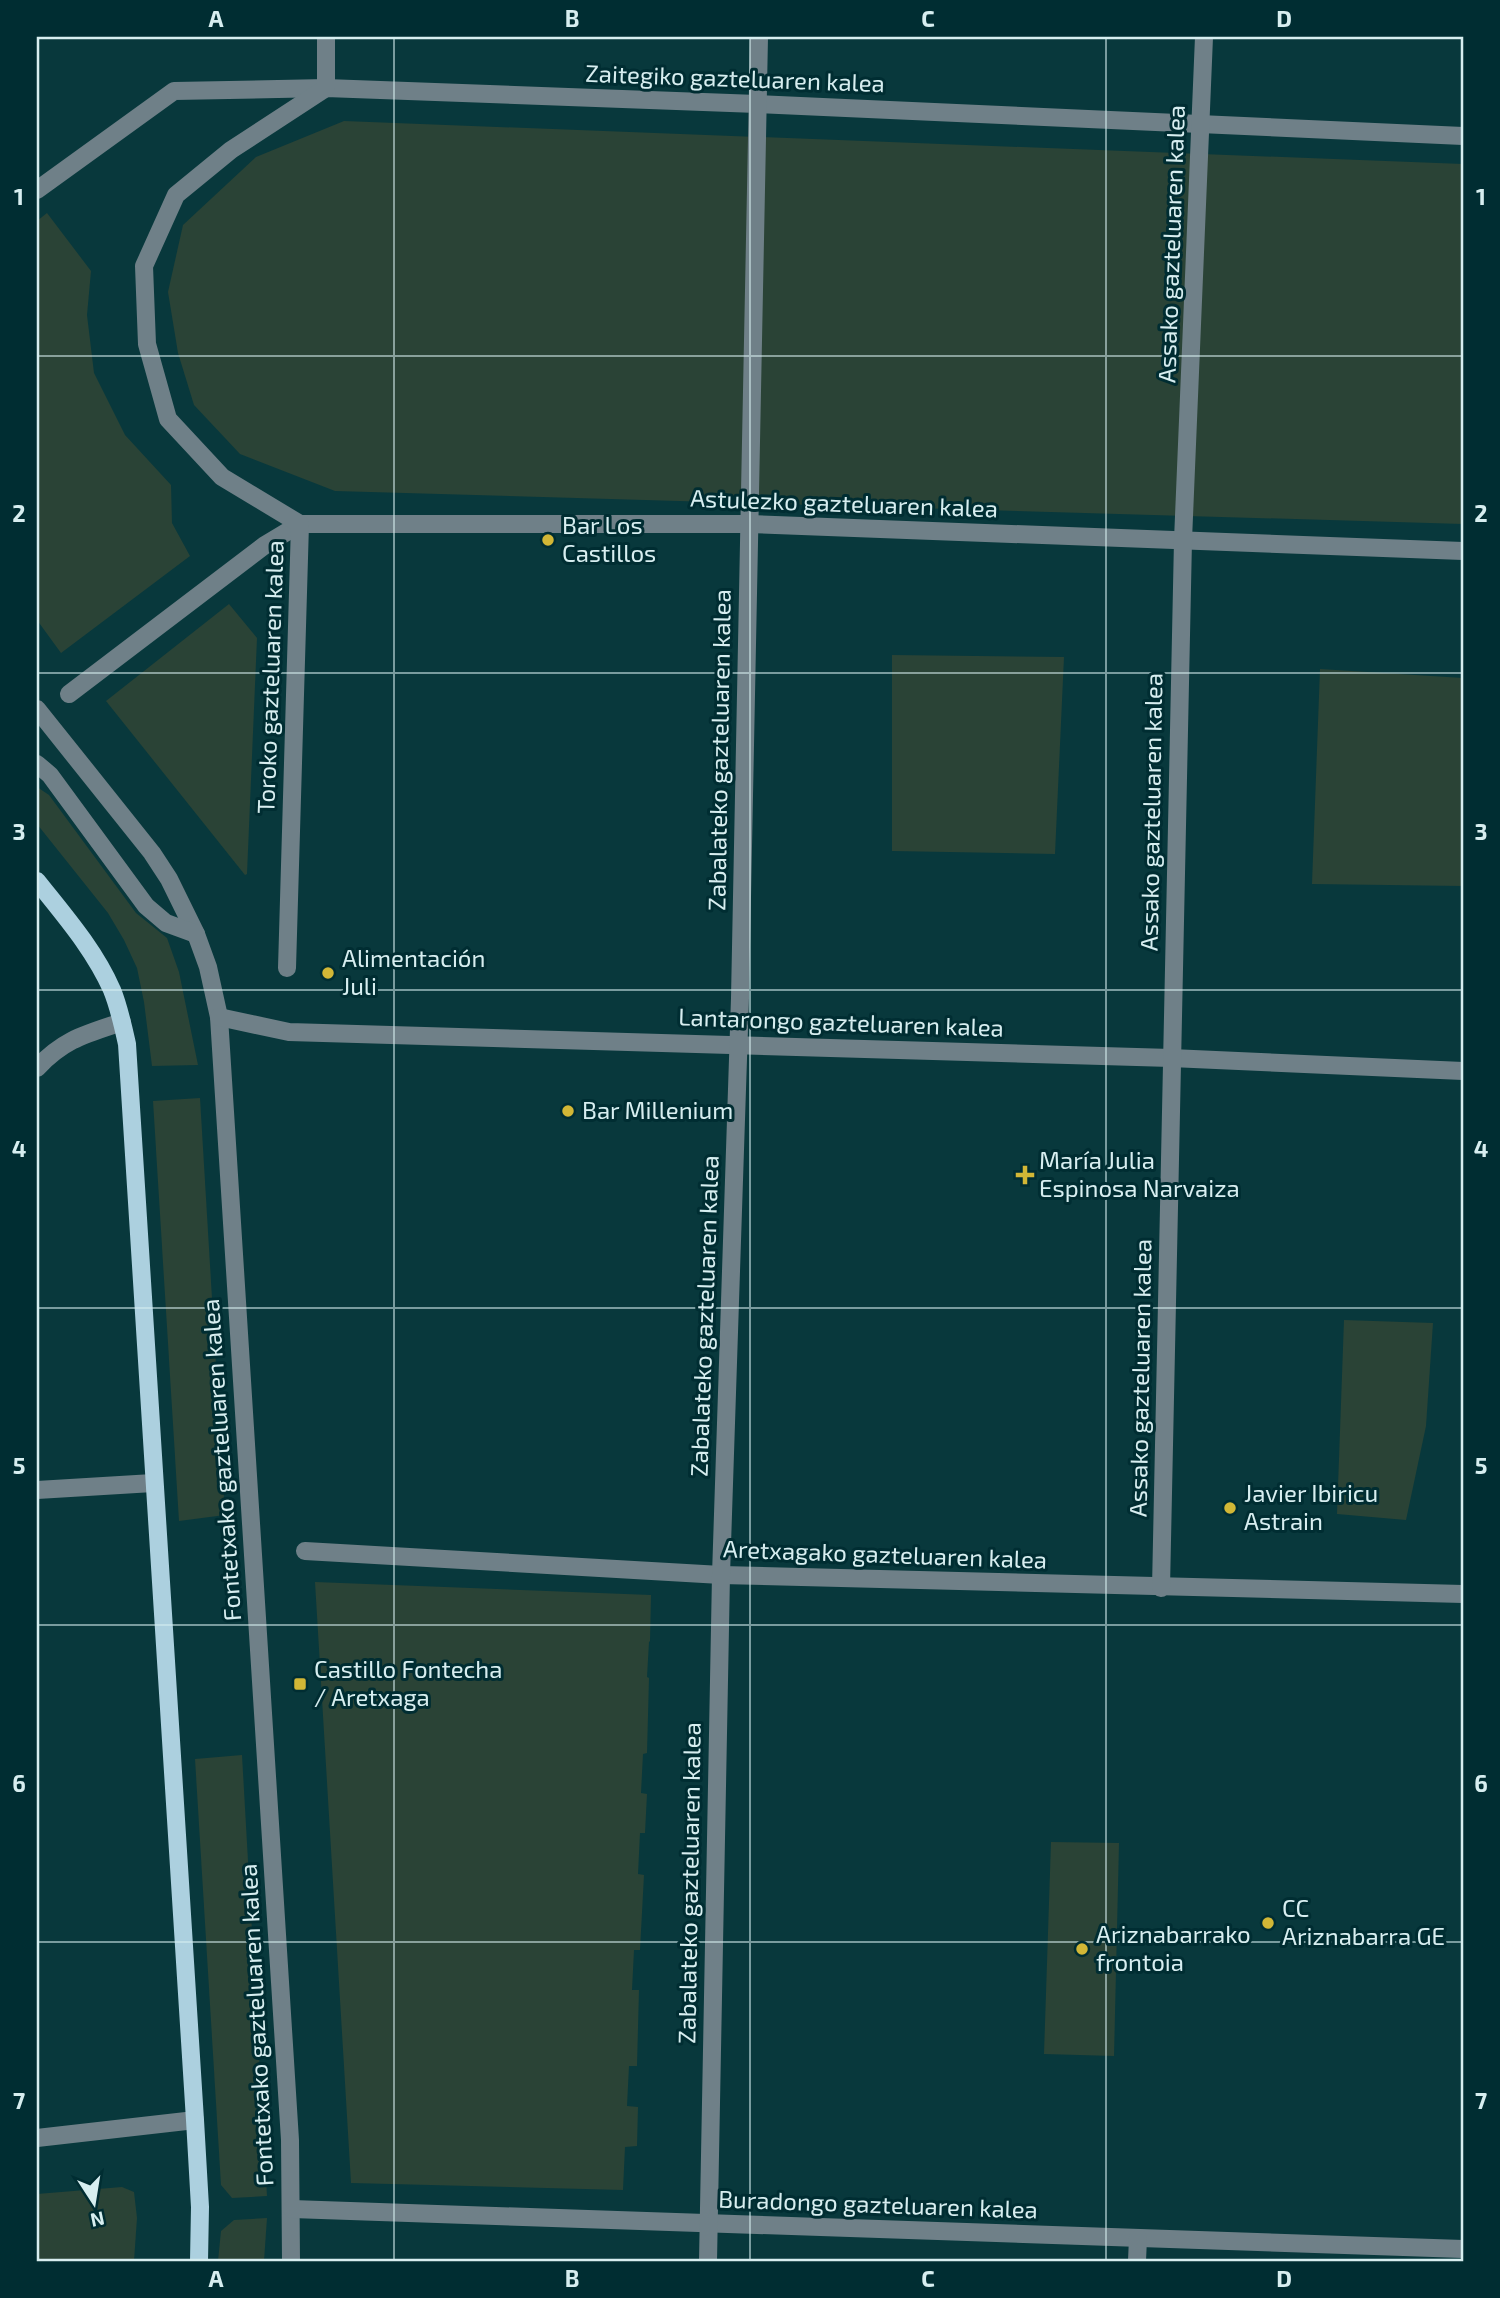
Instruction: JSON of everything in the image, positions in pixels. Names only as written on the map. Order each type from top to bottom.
[{"type":"main road","points":[[37,881],[101,968],[112,991],[127,1044],[195,2120],[200,2207],[199,2261]]},
{"type":"street","points":[[326,37],[326,88]]},
{"type":"street","name":"Zabalateko gazteluaren kalea","points":[[708,2261],[720,1575],[739,1044],[759,37]]},
{"type":"street","name":"Assako gazteluaren kalea","points":[[1161,1588],[1183,540],[1204,37]]},
{"type":"street","name":"Zaitegiko gazteluaren kalea","points":[[37,190],[174,91],[326,88],[757,104],[1463,136]]},
{"type":"street","name":"Toroko gazteluaren kalea","points":[[286,968],[300,524],[222,477],[168,419],[147,344],[144,266],[176,195],[232,150],[326,88]]},
{"type":"street","points":[[69,694],[265,545],[300,524]]},
{"type":"street","name":"Astulezko gazteluaren kalea","points":[[300,524],[749,524],[1463,551]]},
{"type":"street","name":"Fontetxako gazteluaren kalea","points":[[37,709],[152,853],[169,879],[196,934],[211,978],[219,1017],[290,2140],[291,2261]]},
{"type":"street","points":[[37,764],[50,775],[146,906],[166,923],[196,934]]},
{"type":"street","name":"Lantarongo gazteluaren kalea","points":[[219,1017],[289,1032],[1171,1058],[1463,1071]]},
{"type":"street","points":[[37,1068],[70,1039],[122,1023]]},
{"type":"street","points":[[37,1490],[153,1483]]},
{"type":"street","name":"Aretxagako gazteluaren kalea","points":[[305,1551],[720,1575],[1463,1594]]},
{"type":"street","points":[[37,2138],[195,2120]]},
{"type":"street","name":"Buradongo gazteluaren kalea","points":[[292,2209],[1463,2249]]},
{"type":"street","points":[[1137,2261],[1138,2238]]},
{"type":"green space","points":[[344,121],[1463,164],[1463,524],[335,491],[240,454],[194,405],[178,353],[168,292],[183,225],[256,157]]},
{"type":"green space","points":[[47,213],[91,271],[87,315],[94,373],[125,435],[171,485],[172,523],[190,556],[61,653],[37,620],[37,221]]},
{"type":"green space","points":[[229,604],[257,638],[245,875],[106,701]]},
{"type":"green space","points":[[892,655],[1064,657],[1055,854],[892,851]]},
{"type":"green space","points":[[1320,669],[1463,678],[1463,886],[1312,884]]},
{"type":"green space","points":[[37,787],[49,795],[136,913],[167,938],[179,972],[198,1065],[152,1066],[137,968],[108,913],[37,824]]},
{"type":"green space","points":[[200,1098],[225,1515],[179,1521],[153,1101]]},
{"type":"green space","points":[[1344,1320],[1433,1323],[1426,1426],[1406,1520],[1337,1514]]},
{"type":"green space","points":[[315,1582],[651,1595],[647,1753],[643,1754],[641,1793],[647,1794],[645,1833],[640,1833],[638,1874],[644,1875],[640,1950],[634,1950],[632,1990],[639,1990],[637,2066],[629,2066],[627,2106],[638,2107],[637,2146],[625,2147],[623,2190],[351,2183]]},
{"type":"green space","points":[[242,1755],[267,2196],[232,2198],[221,2185],[195,1759]]},
{"type":"green space","name":"Ariznabarrako frontoia","points":[[1051,1842],[1119,1843],[1114,2056],[1044,2054]]},
{"type":"green space","points":[[122,2187],[134,2192],[137,2218],[134,2261],[37,2261],[37,2194]]},
{"type":"green space","points":[[267,2218],[264,2261],[218,2261],[221,2231],[234,2220]]},
{"type":"place","name":"Bar Los Castillos","points":[[548,540]]},
{"type":"place","name":"Alimentación Juli","points":[[328,973]]},
{"type":"place","name":"Bar Millenium","points":[[568,1111]]},
{"type":"place","name":"María Julia Espinosa Narvaiza","points":[[1025,1175]]},
{"type":"place","name":"Javier Ibiricu Astrain","points":[[1230,1508]]},
{"type":"place","name":"Castillo Fontecha / Aretxaga","points":[[300,1684]]},
{"type":"place","name":"CC Ariznabarra GE","points":[[1268,1923]]},
{"type":"place","name":"Ariznabarrako frontoia","points":[[1082,1949]]}]
